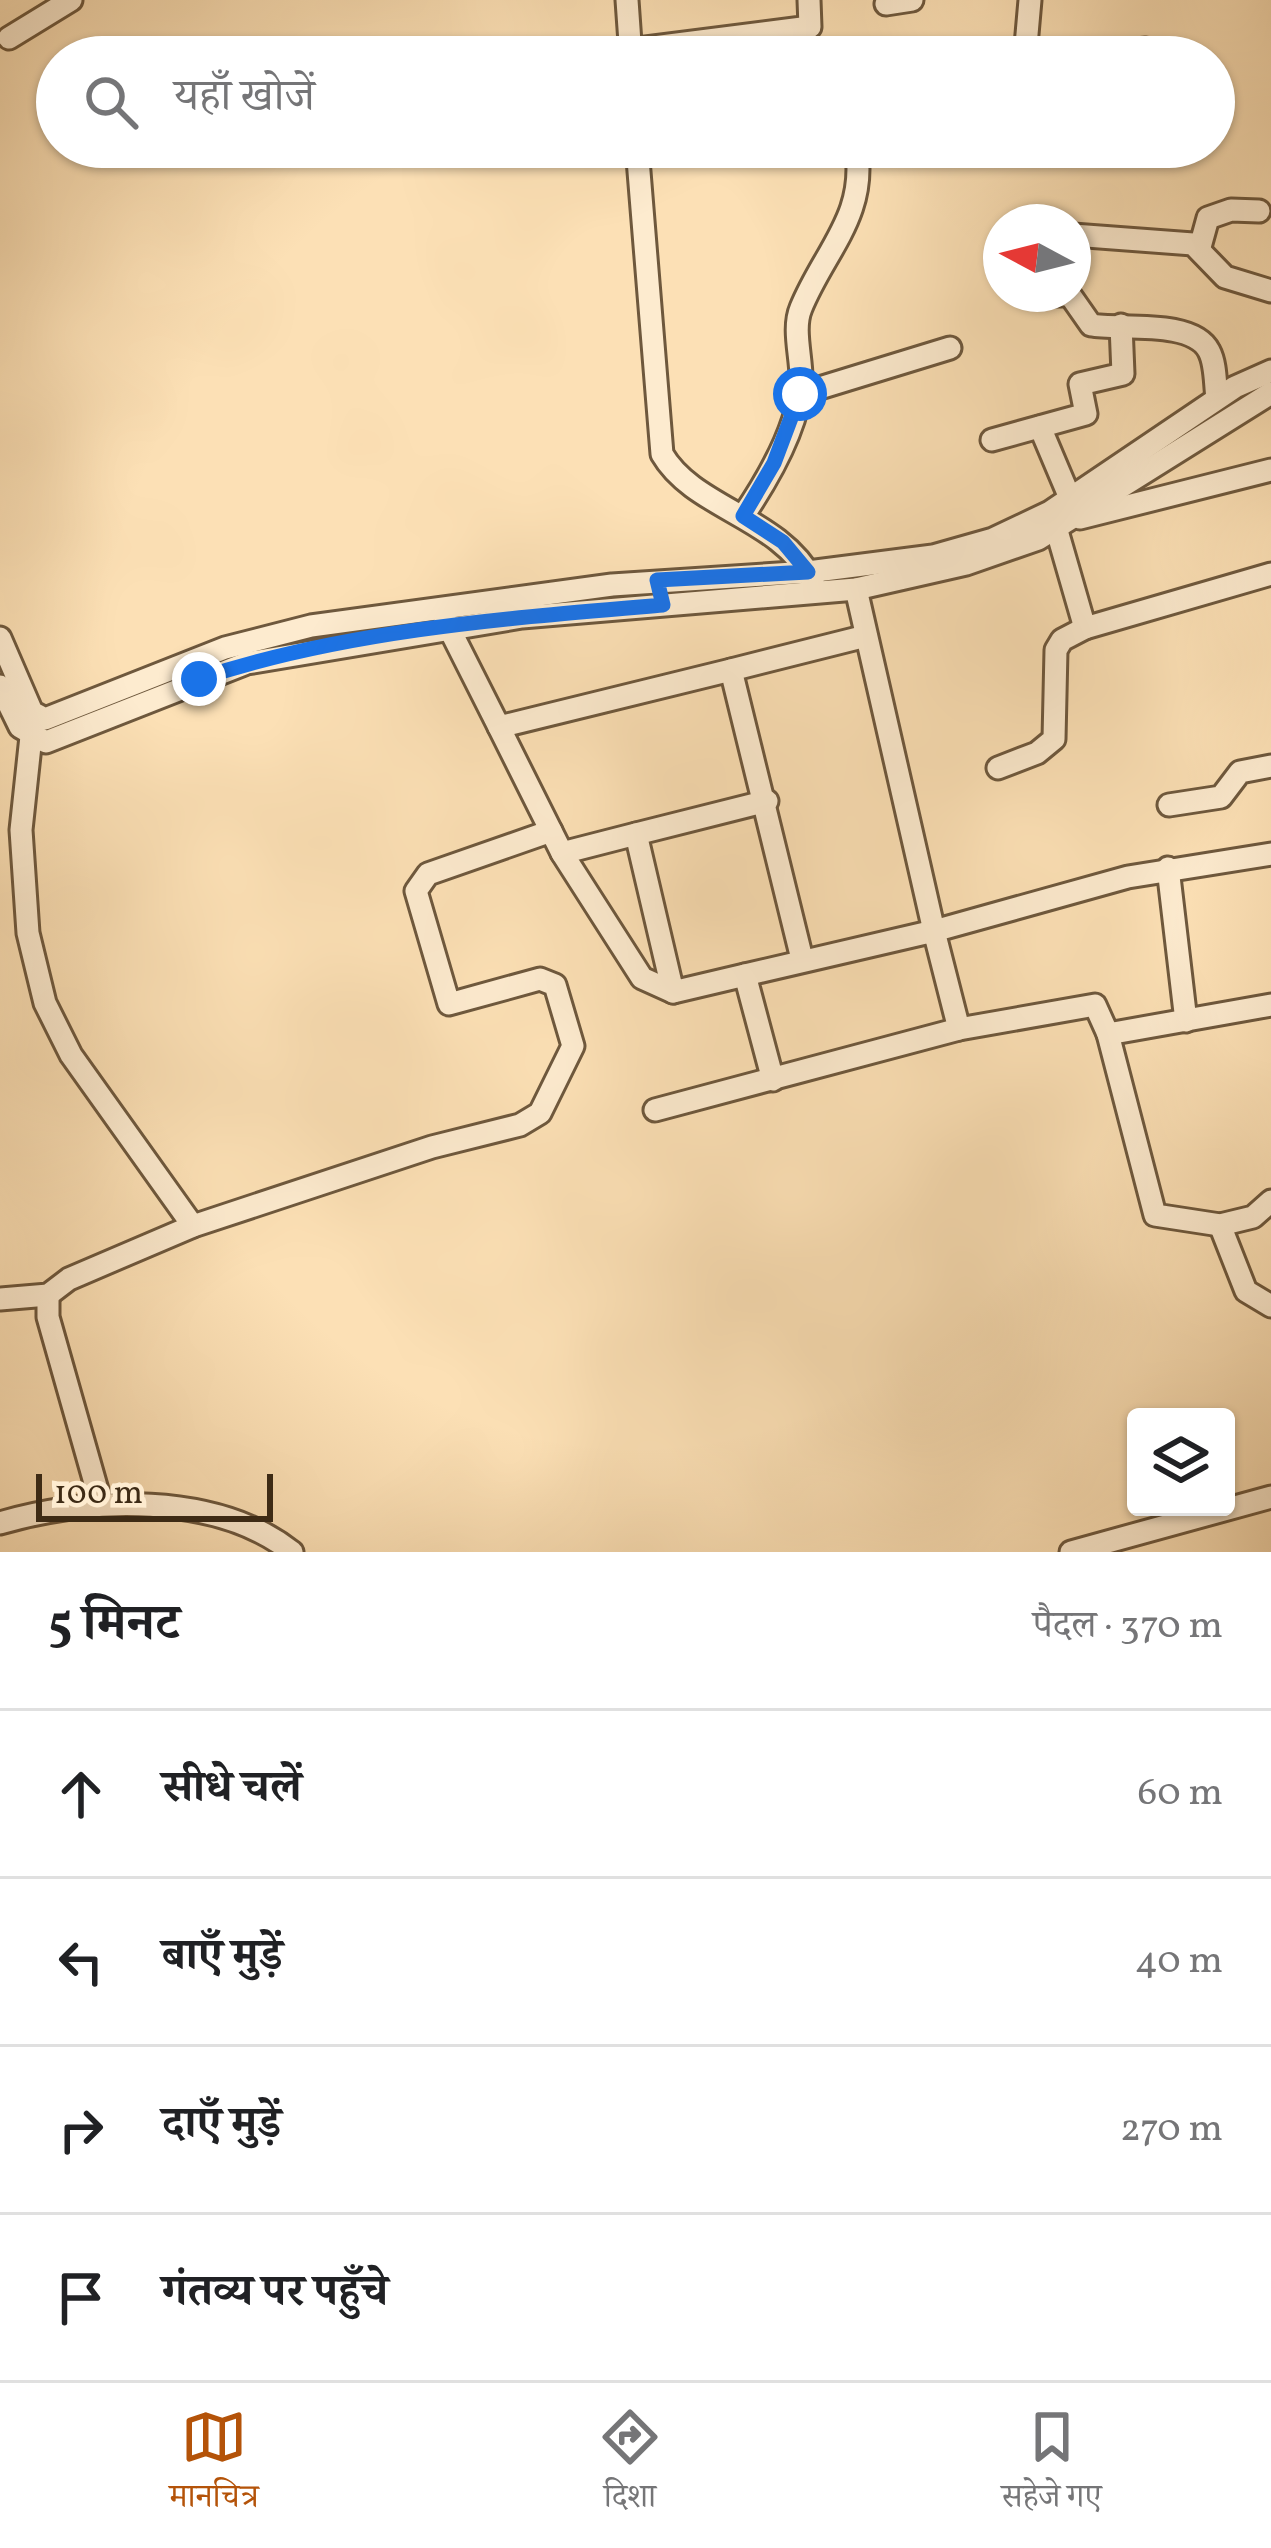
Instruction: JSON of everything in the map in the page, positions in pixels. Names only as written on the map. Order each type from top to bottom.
[{"type":"street","points":[[3,34],[71,0]]},
{"type":"street","points":[[627,0],[630,36]]},
{"type":"street","points":[[744,36],[810,26],[809,0]]},
{"type":"street","points":[[886,4],[912,0]]},
{"type":"street","points":[[1027,36],[1030,0]]},
{"type":"street","points":[[639,168],[662,454],[674,472],[783,542],[813,582]]},
{"type":"street","points":[[743,516],[774,463],[800,394],[799,311],[838,246],[855,203],[856,168]]},
{"type":"street","points":[[1200,247],[1208,218],[1231,210],[1258,211]]},
{"type":"street","points":[[1091,237],[1200,247],[1225,277],[1271,291]]},
{"type":"street","points":[[1082,312],[1091,325],[1155,326],[1203,343],[1211,356],[1217,398]]},
{"type":"street","points":[[992,440],[1086,413],[1081,383],[1121,376],[1120,325]]},
{"type":"street","points":[[800,394],[950,348]]},
{"type":"street","points":[[0,686],[32,725],[58,740],[247,663],[444,618],[657,580],[813,582],[856,589],[1008,552],[1217,398],[1271,371]]},
{"type":"street","points":[[1062,514],[1271,393]]},
{"type":"street","points":[[1040,427],[1062,514],[1079,622],[1085,628]]},
{"type":"street","points":[[444,618],[663,605],[813,582],[934,556],[1062,514],[1271,470]]},
{"type":"street","points":[[998,768],[1037,753],[1054,739],[1056,650],[1062,640],[1085,628],[1271,574]]},
{"type":"street","points":[[657,580],[663,605]]},
{"type":"street","points":[[856,589],[959,1029]]},
{"type":"street","points":[[444,618],[499,727],[539,835],[562,853],[642,979],[674,992],[934,931],[1168,868],[1271,854]]},
{"type":"street","points":[[499,727],[866,636]]},
{"type":"street","points":[[0,638],[32,725],[21,830],[25,904],[45,1003],[176,1233]]},
{"type":"street","points":[[731,670],[767,801],[802,959]]},
{"type":"street","points":[[1169,805],[1221,797],[1240,772],[1271,766]]},
{"type":"street","points":[[562,853],[767,801]]},
{"type":"street","points":[[636,834],[674,992]]},
{"type":"street","points":[[0,1300],[48,1294],[57,1285],[176,1233],[432,1147],[509,1129],[540,1113],[573,1046],[555,985],[540,979],[449,1004],[416,891],[428,874],[539,835]]},
{"type":"street","points":[[1168,868],[1186,1021]]},
{"type":"street","points":[[746,975],[773,1080]]},
{"type":"street","points":[[655,1110],[959,1029],[1094,1005],[1108,1034],[1152,1211],[1163,1219],[1220,1225],[1253,1217],[1271,1202]]},
{"type":"street","points":[[1108,1034],[1271,1005]]},
{"type":"street","points":[[1220,1225],[1246,1291],[1271,1306]]},
{"type":"street","points":[[48,1294],[48,1317],[101,1504]]},
{"type":"street","points":[[1071,1552],[1271,1497]]},
{"type":"street","points":[[0,1523],[101,1504],[204,1514],[274,1538],[292,1552]]},
{"type":"route","points":[[199,679],[247,663],[449,627],[663,605],[657,580],[808,572],[783,542],[743,516],[774,463],[800,394]]}]
